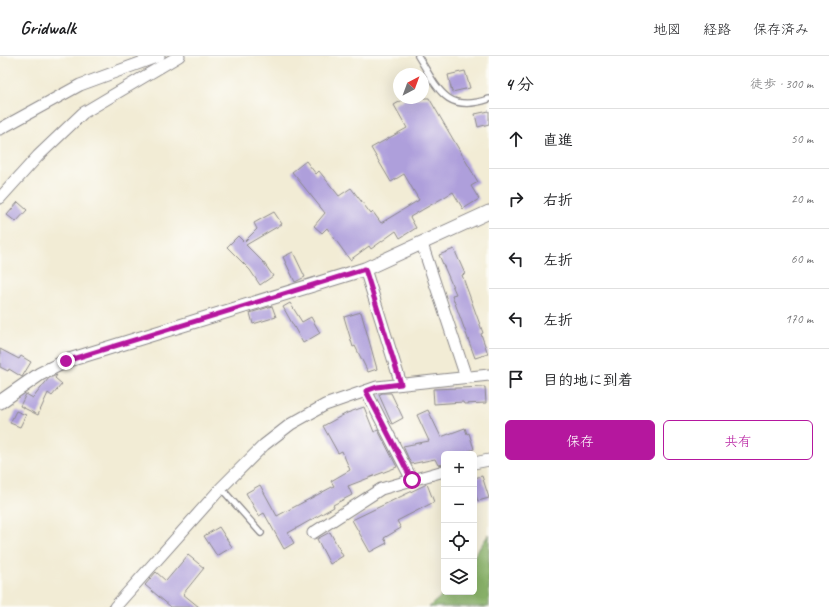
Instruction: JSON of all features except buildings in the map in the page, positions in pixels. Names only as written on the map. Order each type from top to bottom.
[{"type":"street","points":[[0,129],[80,85],[159,56]]},
{"type":"street","points":[[0,198],[38,156],[83,113],[179,56]]},
{"type":"street","points":[[0,402],[40,374],[66,361],[365,269],[489,212]]},
{"type":"street","points":[[422,244],[466,377]]},
{"type":"street","points":[[365,269],[401,384]]},
{"type":"street","points":[[115,607],[221,488],[264,445],[291,424],[324,405],[377,387],[489,375]]},
{"type":"street","points":[[366,391],[412,480]]},
{"type":"street","points":[[477,462],[489,460]]},
{"type":"street","points":[[313,533],[381,489],[441,472]]},
{"type":"lane","points":[[418,56],[439,90],[449,99],[461,103],[473,104],[489,99]]},
{"type":"lane","points":[[221,488],[261,533]]},
{"type":"green space","points":[[489,534],[489,607],[429,607],[443,595],[477,595],[477,552]]},
{"type":"route","points":[[66,361],[365,269],[401,384],[377,387],[366,391],[412,480]]}]
